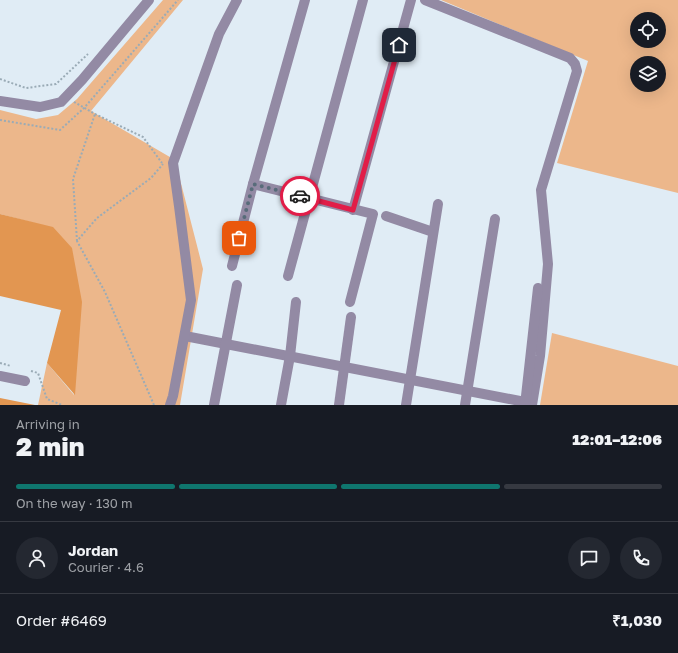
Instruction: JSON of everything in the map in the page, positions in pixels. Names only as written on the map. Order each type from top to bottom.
[{"type":"street","points":[[0,101],[40,107],[60,102],[82,80],[149,0]]},
{"type":"street","points":[[170,405],[191,300],[173,163],[219,34],[236,0]]},
{"type":"street","points":[[232,266],[253,184],[306,0]]},
{"type":"street","points":[[288,276],[363,0]]},
{"type":"street","points":[[353,210],[411,0]]},
{"type":"street","points":[[425,0],[570,58],[575,64],[577,71],[541,190],[548,264],[540,356],[527,404]]},
{"type":"street","points":[[253,184],[373,214],[350,302]]},
{"type":"street","points":[[406,405],[438,204]]},
{"type":"street","points":[[386,216],[433,232]]},
{"type":"street","points":[[465,405],[495,218]]},
{"type":"street","points":[[214,405],[237,285]]},
{"type":"street","points":[[527,404],[538,288]]},
{"type":"street","points":[[281,405],[290,356],[296,302]]},
{"type":"street","points":[[339,405],[351,317]]},
{"type":"street","points":[[184,336],[467,390],[527,404]]},
{"type":"street","points":[[0,376],[25,381]]},
{"type":"path","points":[[0,120],[60,130],[84,108],[178,0]]},
{"type":"path","points":[[0,80],[26,88],[56,84],[92,50]]},
{"type":"path","points":[[65,97],[95,114],[143,137],[163,164],[151,178],[97,218],[77,241]]},
{"type":"path","points":[[95,114],[73,179],[77,241],[105,292],[154,405]]},
{"type":"shaded area","points":[[163,0],[183,0],[91,111],[175,160],[203,269],[180,405],[38,405],[47,363],[74,395],[53,228],[0,214],[0,110],[36,119],[58,115],[77,99]]},
{"type":"shaded area","points":[[441,0],[678,0],[678,193],[557,163],[588,61]]},
{"type":"shaded area","points":[[0,214],[53,227],[72,248],[82,302],[75,395],[47,363],[61,310],[0,296]]},
{"type":"shaded area","points":[[552,333],[678,366],[678,405],[540,405]]},
{"type":"shaded area","points":[[0,398],[35,405],[0,405]]},
{"type":"way so far","points":[[239,238],[253,184],[300,196]]},
{"type":"route","points":[[300,196],[353,210],[399,45]]}]
